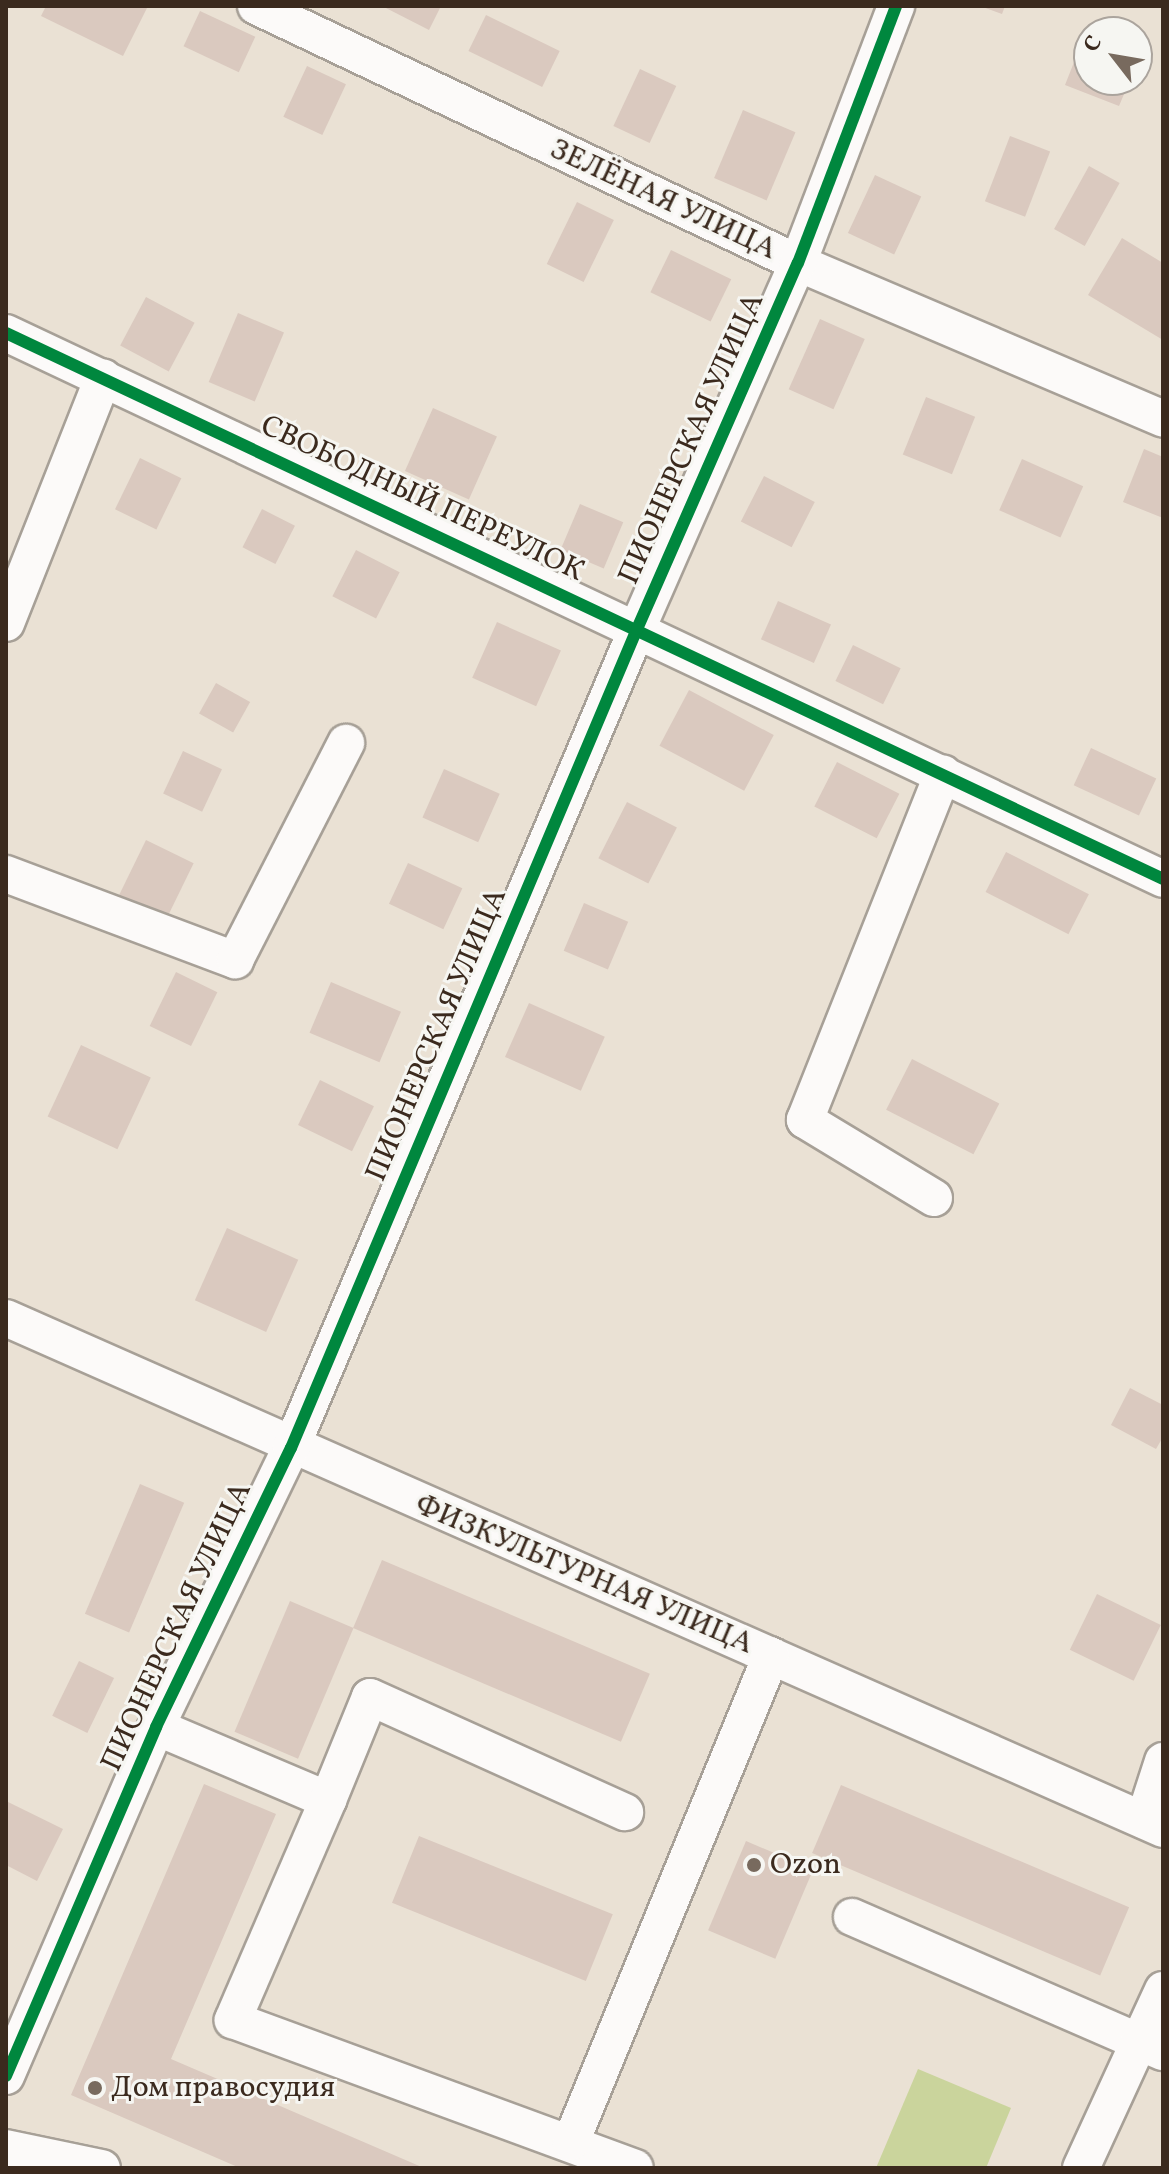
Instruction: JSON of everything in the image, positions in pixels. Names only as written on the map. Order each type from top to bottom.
[{"type":"street","name":"ЗЕЛЁНАЯ УЛИЦА","points":[[256,6],[798,263],[1163,419]]},
{"type":"street","name":"ПИОНЕРСКАЯ УЛИЦА","points":[[6,2076],[19,2012],[291,1448],[637,629],[798,263],[896,6]]},
{"type":"street","name":"СВОБОДНЫЙ ПЕРЕУЛОК","points":[[6,333],[1163,879]]},
{"type":"street","points":[[6,623],[103,378]]},
{"type":"street","points":[[6,874],[235,960],[346,743]]},
{"type":"street","points":[[934,1198],[805,1120],[943,773]]},
{"type":"street","name":"ФИЗКУЛЬТУРНАЯ УЛИЦА","points":[[6,1318],[291,1448],[1153,1824]]},
{"type":"street","points":[[571,2142],[771,1656]]},
{"type":"street","points":[[625,1812],[370,1697],[233,2020],[635,2168]]},
{"type":"street","points":[[156,1727],[328,1800]]},
{"type":"street","points":[[1153,1824],[1163,1761]]},
{"type":"street","points":[[852,1917],[1151,2047]]},
{"type":"street","points":[[1081,2168],[1151,2047],[1163,1990]]},
{"type":"street","points":[[6,2148],[102,2168]]},
{"type":"green space","points":[[918,2069],[1011,2108],[986,2168],[876,2168]]},
{"type":"building","points":[[46,6],[148,6],[123,56],[41,16]]},
{"type":"building","points":[[382,6],[441,6],[429,30]]},
{"type":"building","points":[[980,6],[1005,6],[1002,14]]},
{"type":"building","points":[[200,11],[255,37],[239,72],[184,46]]},
{"type":"building","points":[[486,15],[560,51],[542,87],[468,51]]},
{"type":"building","points":[[1073,65],[1073,88],[1065,85]]},
{"type":"building","points":[[307,66],[346,84],[322,135],[283,117]]},
{"type":"building","points":[[640,69],[676,86],[650,143],[613,126]]},
{"type":"building","points":[[1093,96],[1123,96],[1119,106]]},
{"type":"building","points":[[743,110],[795,132],[767,200],[714,178]]},
{"type":"building","points":[[1010,136],[1050,151],[1025,217],[985,201]]},
{"type":"building","points":[[1089,166],[1120,183],[1085,246],[1054,229]]},
{"type":"building","points":[[875,175],[921,197],[894,255],[848,233]]},
{"type":"building","points":[[577,202],[614,220],[584,282],[547,264]]},
{"type":"building","points":[[1122,238],[1163,263],[1163,340],[1088,295]]},
{"type":"building","points":[[671,250],[731,279],[711,322],[650,292]]},
{"type":"building","points":[[146,297],[195,323],[169,371],[120,346]]},
{"type":"building","points":[[238,313],[284,333],[255,402],[209,382]]},
{"type":"building","points":[[820,319],[865,339],[833,409],[789,389]]},
{"type":"building","points":[[926,397],[975,417],[952,474],[903,454]]},
{"type":"building","points":[[433,408],[497,436],[469,500],[405,471]]},
{"type":"building","points":[[1144,449],[1163,457],[1163,518],[1123,502]]},
{"type":"building","points":[[140,458],[181,478],[156,529],[115,509]]},
{"type":"building","points":[[1022,459],[1083,486],[1060,537],[999,510]]},
{"type":"building","points":[[764,476],[815,502],[792,547],[741,521]]},
{"type":"building","points":[[580,504],[623,522],[604,568],[560,550]]},
{"type":"building","points":[[262,509],[295,526],[275,564],[242,547]]},
{"type":"building","points":[[356,550],[400,572],[376,619],[332,596]]},
{"type":"building","points":[[778,601],[831,625],[814,663],[761,639]]},
{"type":"building","points":[[497,622],[561,650],[536,706],[472,678]]},
{"type":"building","points":[[853,645],[901,668],[883,704],[835,681]]},
{"type":"building","points":[[216,683],[250,702],[233,733],[199,714]]},
{"type":"building","points":[[689,690],[774,735],[744,791],[659,746]]},
{"type":"building","points":[[1091,748],[1156,778],[1139,816],[1074,785]]},
{"type":"building","points":[[183,751],[222,769],[202,812],[163,794]]},
{"type":"building","points":[[837,762],[899,794],[877,838],[814,807]]},
{"type":"building","points":[[444,769],[500,794],[478,842],[422,817]]},
{"type":"building","points":[[627,802],[677,827],[648,884],[598,858]]},
{"type":"building","points":[[146,840],[194,863],[167,918],[119,895]]},
{"type":"building","points":[[1006,852],[1089,894],[1068,934],[986,892]]},
{"type":"building","points":[[408,863],[462,888],[443,929],[389,904]]},
{"type":"building","points":[[584,903],[628,922],[608,970],[564,951]]},
{"type":"building","points":[[176,972],[217,992],[191,1046],[150,1026]]},
{"type":"building","points":[[331,982],[401,1012],[379,1062],[310,1033]]},
{"type":"building","points":[[529,1003],[605,1037],[581,1091],[505,1057]]},
{"type":"building","points":[[81,1045],[151,1078],[117,1149],[48,1117]]},
{"type":"building","points":[[912,1059],[999,1103],[973,1154],[886,1110]]},
{"type":"building","points":[[320,1080],[374,1106],[352,1151],[298,1125]]},
{"type":"building","points":[[227,1228],[298,1260],[266,1332],[195,1300]]},
{"type":"building","points":[[1130,1388],[1163,1405],[1163,1437],[1156,1449],[1111,1425]]},
{"type":"building","points":[[140,1484],[184,1503],[129,1633],[85,1614]]},
{"type":"building","points":[[382,1560],[650,1674],[621,1742],[353,1628]]},
{"type":"building","points":[[1097,1594],[1161,1625],[1134,1681],[1070,1650]]},
{"type":"building","points":[[290,1601],[354,1628],[298,1759],[235,1732]]},
{"type":"building","points":[[79,1661],[114,1678],[87,1733],[52,1716]]},
{"type":"building","points":[[204,1784],[276,1814],[171,2059],[424,2168],[240,2168],[71,2095]]},
{"type":"building","points":[[841,1785],[1129,1907],[1100,1975],[812,1853]]},
{"type":"building","points":[[6,1801],[63,1829],[37,1881],[6,1865]]},
{"type":"building","points":[[419,1836],[613,1914],[586,1981],[392,1903]]},
{"type":"building","points":[[746,1841],[813,1870],[775,1959],[708,1930]]},
{"type":"cycle path","points":[[6,2076],[156,1727],[291,1448],[637,629],[798,263],[896,6]]},
{"type":"cycle path","points":[[6,333],[1163,879]]},
{"type":"place","name":"Ozon","points":[[754,1865]]},
{"type":"place","name":"Дом правосудия","points":[[95,2088]]}]
